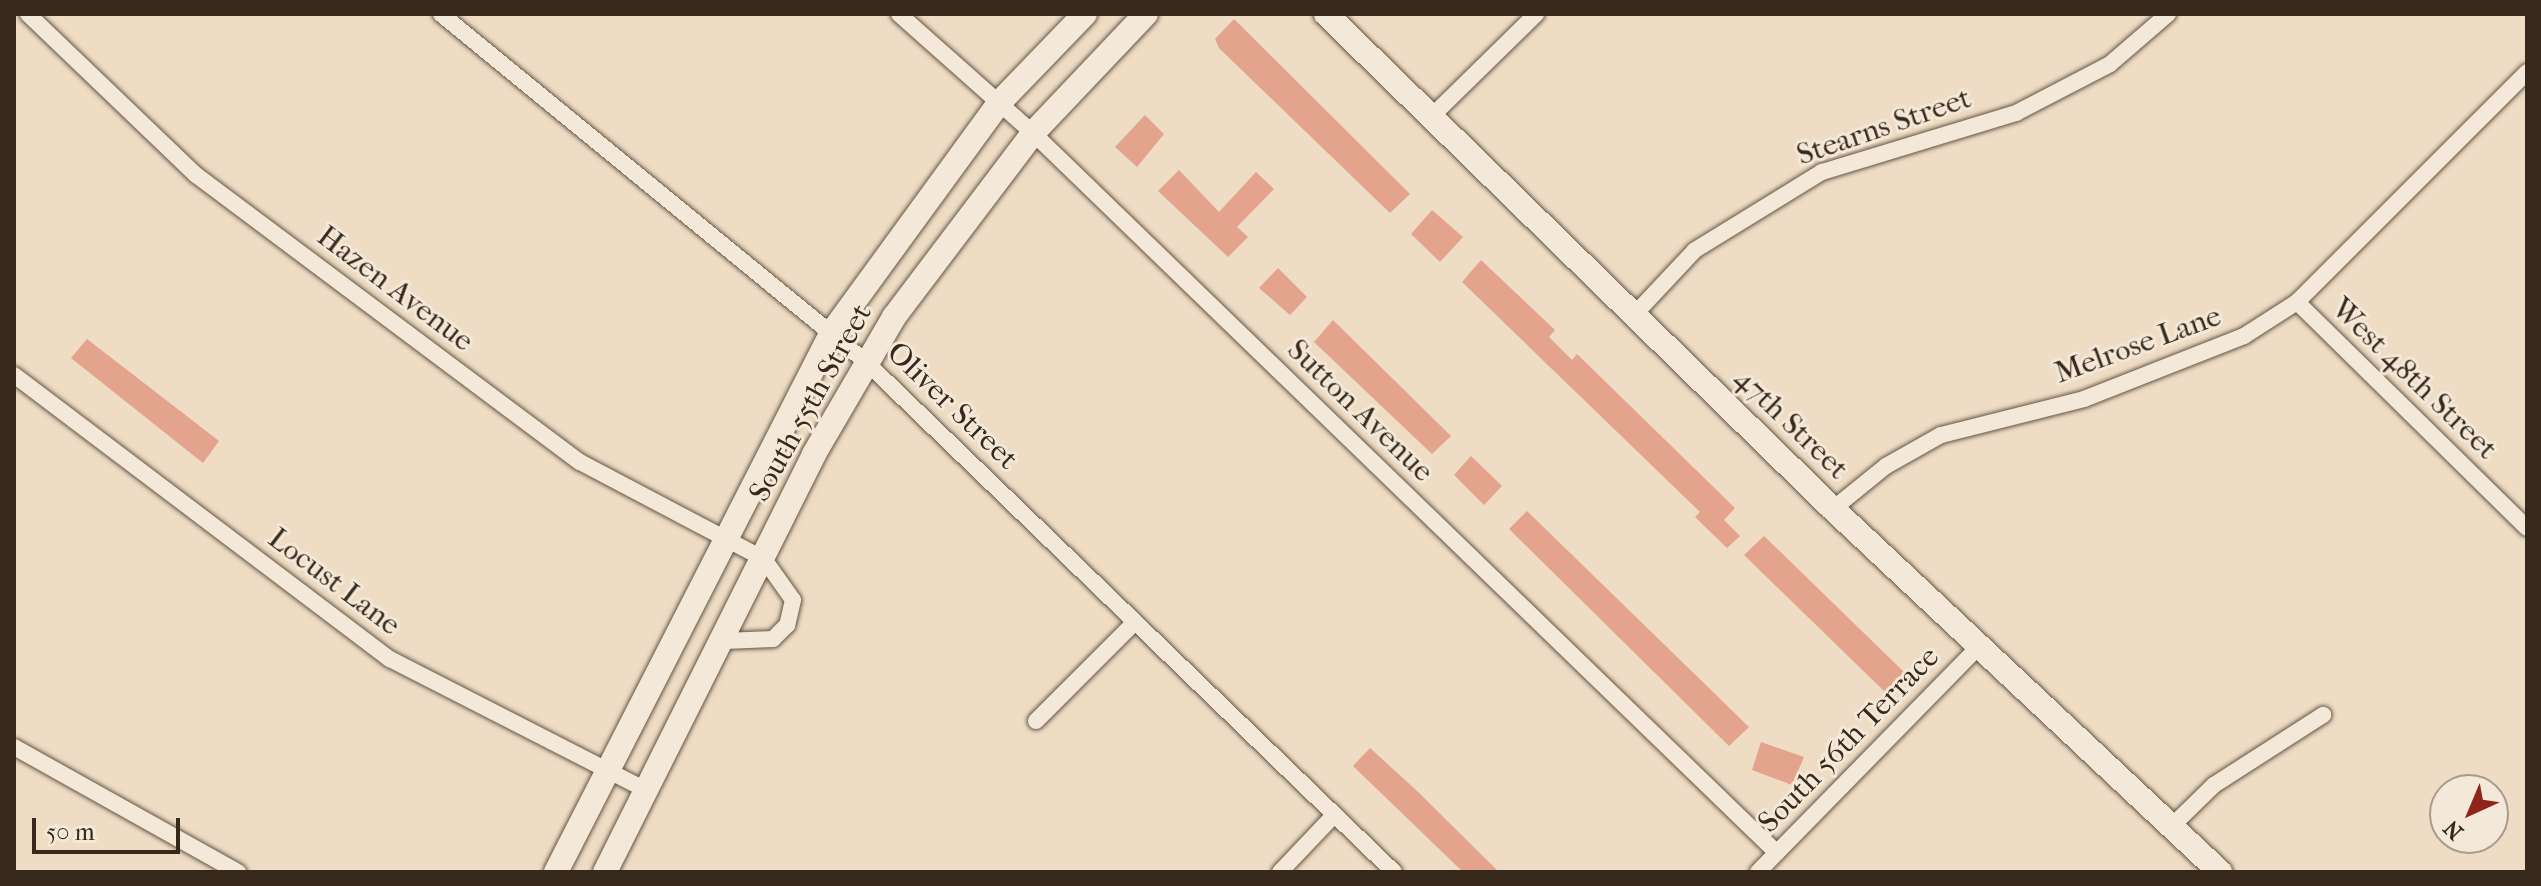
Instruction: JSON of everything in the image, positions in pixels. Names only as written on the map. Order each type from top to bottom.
[{"type":"street","name":"Hazen Avenue","points":[[28,14],[196,175],[580,462],[764,559]]},
{"type":"street","name":"Oliver Street","points":[[441,14],[866,362],[1394,872]]},
{"type":"street","name":"Sutton Avenue","points":[[899,14],[1033,133],[1777,853]]},
{"type":"street","name":"South 55th Street","points":[[556,872],[609,773],[723,539],[832,332],[998,104],[1085,14]]},
{"type":"street","name":"South 55th Street","points":[[605,872],[866,362],[944,246],[1033,133],[1146,14]]},
{"type":"street","name":"47th Street","points":[[1326,14],[1833,509],[2220,872]]},
{"type":"street","points":[[1432,116],[1536,14]]},
{"type":"street","name":"Stearns Street","points":[[1634,315],[1695,250],[1758,208],[1822,172],[2016,113],[2110,64],[2168,14]]},
{"type":"street","name":"Melrose Lane","points":[[1833,509],[1886,466],[1941,435],[2173,368],[2297,302],[2527,72]]},
{"type":"street","name":"West 48th Street","points":[[2297,302],[2527,528]]},
{"type":"street","name":"Locust Lane","points":[[14,375],[390,659],[648,791]]},
{"type":"street","points":[[724,641],[773,639],[787,625],[793,600],[764,559]]},
{"type":"street","points":[[1036,721],[1134,623]]},
{"type":"street","name":"South 56th Terrace","points":[[1758,872],[1979,646]]},
{"type":"street","points":[[2172,826],[2214,785],[2323,715]]},
{"type":"street","points":[[14,747],[238,872]]},
{"type":"street","points":[[1280,872],[1334,815]]},
{"type":"building","points":[[1234,19],[1410,194],[1390,213],[1219,48],[1215,39]]},
{"type":"building","points":[[1145,115],[1164,134],[1137,167],[1115,147]]},
{"type":"building","points":[[1179,170],[1219,212],[1256,172],[1274,189],[1237,227],[1248,237],[1228,257],[1158,191]]},
{"type":"building","points":[[1432,210],[1463,237],[1440,262],[1411,234]]},
{"type":"building","points":[[1481,260],[1555,330],[1549,337],[1572,360],[1577,354],[1735,508],[1724,520],[1740,536],[1727,548],[1695,517],[1700,512],[1462,282]]},
{"type":"building","points":[[1278,268],[1307,297],[1290,315],[1259,288]]},
{"type":"building","points":[[1333,320],[1451,436],[1432,454],[1314,342]]},
{"type":"building","points":[[87,339],[219,441],[203,463],[71,358]]},
{"type":"building","points":[[1471,456],[1502,486],[1484,505],[1454,475]]},
{"type":"building","points":[[1527,511],[1749,727],[1729,746],[1509,529]]},
{"type":"building","points":[[1764,536],[1904,672],[1885,692],[1744,555]]},
{"type":"building","points":[[1761,742],[1804,757],[1792,785],[1752,770]]},
{"type":"building","points":[[1370,748],[1499,872],[1463,872],[1353,766]]}]
